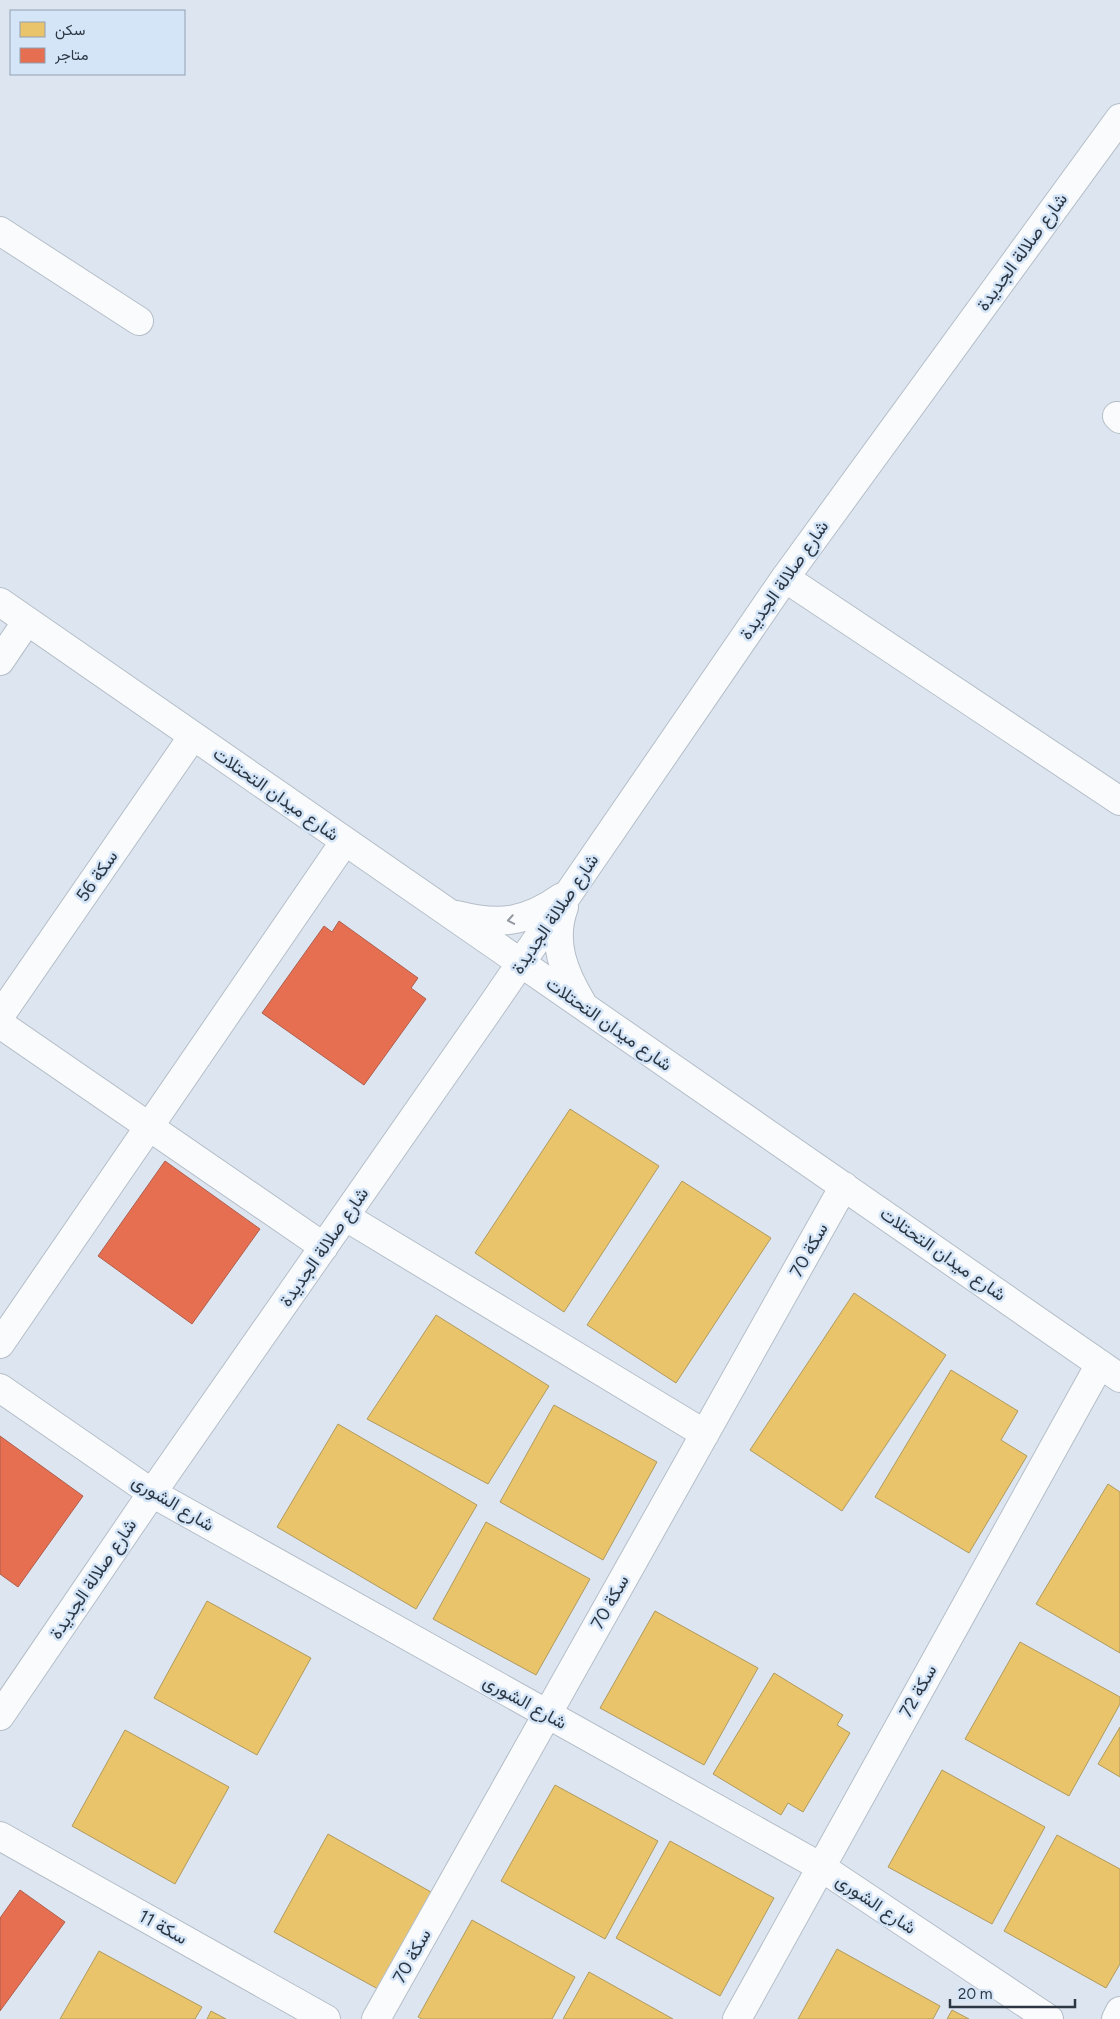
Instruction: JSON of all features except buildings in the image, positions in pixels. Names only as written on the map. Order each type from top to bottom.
[{"type":"street","name":"شارع صلالة الجديدة","points":[[0,1716],[152,1493],[346,1217],[785,578],[1120,118]]},
{"type":"street","points":[[0,231],[139,321]]},
{"type":"street","points":[[785,578],[1120,801]]},
{"type":"street","name":"شارع ميدان التحتلات","points":[[0,602],[1110,1371]]},
{"type":"street","points":[[0,661],[27,621]]},
{"type":"street","name":"سكة 56","points":[[0,1016],[193,736]]},
{"type":"street","points":[[0,1344],[344,841]]},
{"type":"street","points":[[450,914],[476,920],[506,922],[538,913],[570,891]]},
{"type":"street","points":[[570,891],[560,918],[559,948],[568,977],[586,1008]]},
{"type":"street","points":[[0,1024],[324,1247]]},
{"type":"street","name":"سكة 70","points":[[376,2019],[844,1186]]},
{"type":"street","points":[[346,1217],[704,1434]]},
{"type":"street","name":"سكة 72","points":[[736,2019],[821,1867],[1110,1371]]},
{"type":"street","name":"شارع الشورى","points":[[0,1388],[152,1493],[821,1867],[1049,2019]]},
{"type":"street","name":"سكة 11","points":[[0,1836],[326,2019]]},
{"type":"street","points":[[1116,2019],[1120,2011]]}]
